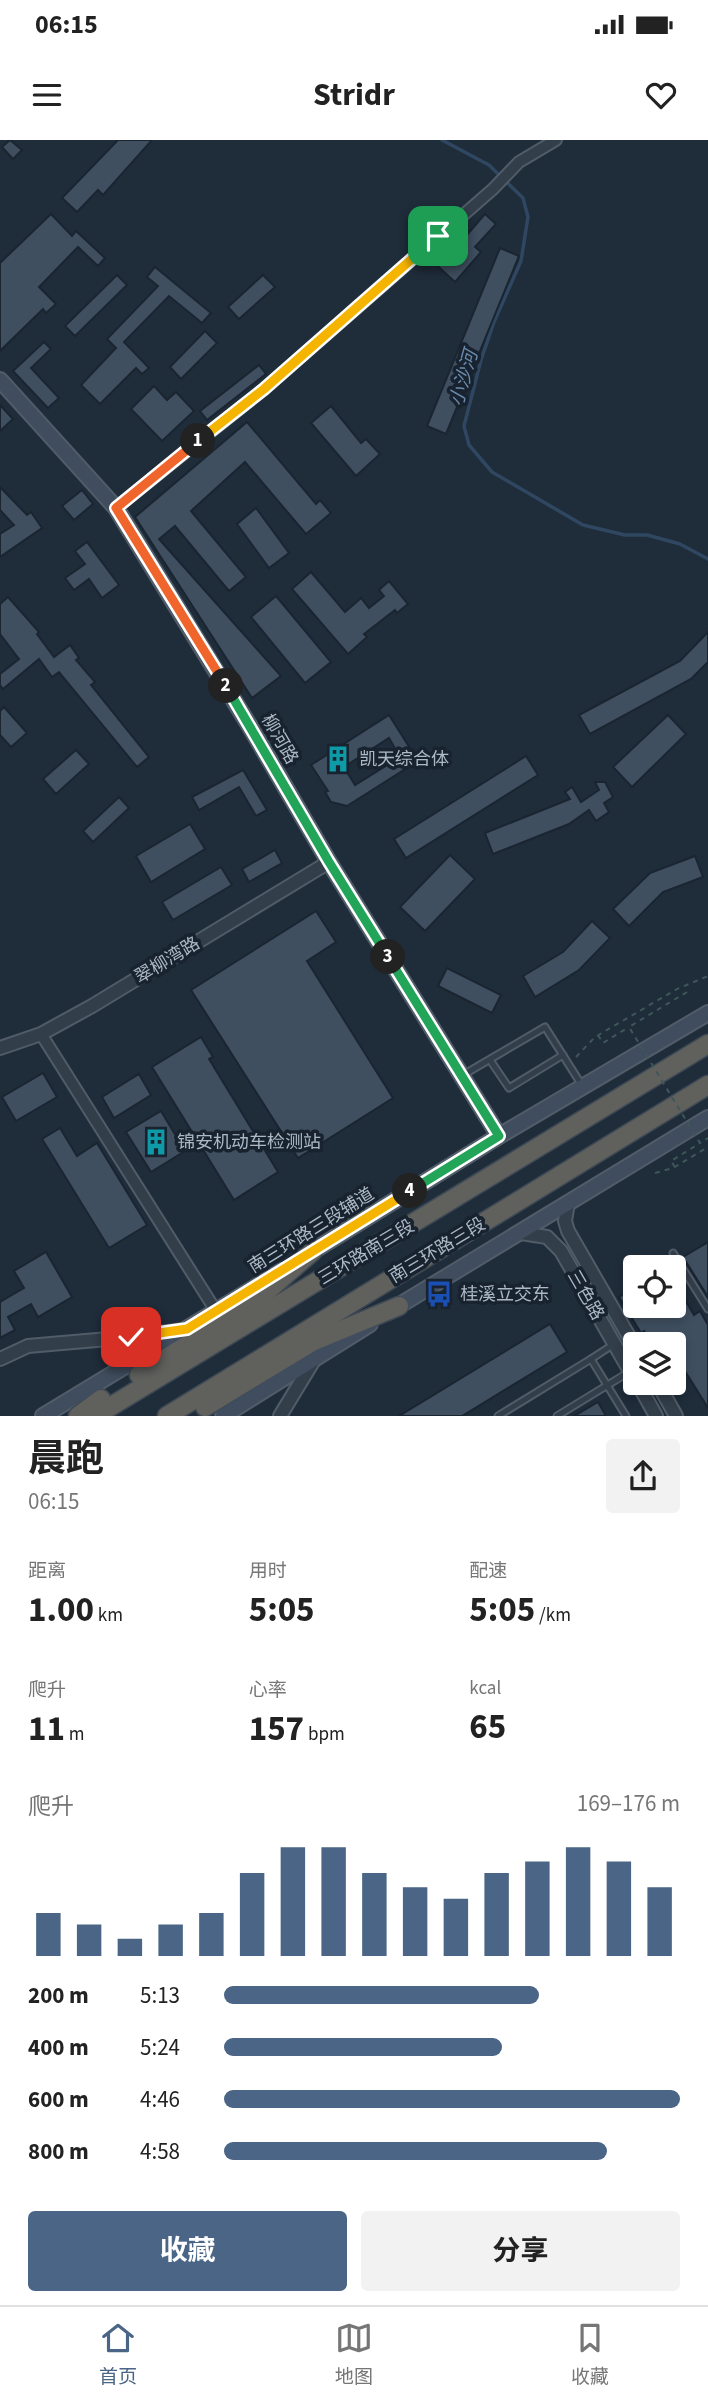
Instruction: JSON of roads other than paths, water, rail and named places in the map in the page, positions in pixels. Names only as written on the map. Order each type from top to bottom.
[{"type":"highway","name":"三环路南三段","points":[[94,1416],[708,1044]]},
{"type":"highway","name":"南三环路三段","points":[[167,1416],[708,1085]]},
{"type":"highway","points":[[78,1416],[99,1400],[250,1306],[313,1251]]},
{"type":"highway","points":[[190,1416],[312,1342],[399,1306]]},
{"type":"main road","name":"柳河路","points":[[0,380],[116,508],[329,862],[499,1136]]},
{"type":"main road","name":"南三环路三段辅道","points":[[43,1416],[499,1136],[708,1013]]},
{"type":"main road","points":[[223,1416],[708,1118]]},
{"type":"street","points":[[116,508],[264,389],[492,189],[512,168],[556,140]]},
{"type":"street","name":"翠柳湾路","points":[[0,1048],[41,1034],[92,1006],[329,862]]},
{"type":"street","points":[[41,1034],[216,1311]]},
{"type":"street","name":"三色路","points":[[568,1203],[565,1221],[568,1231],[626,1332]]},
{"type":"street","name":"三色路","points":[[521,1233],[547,1237],[561,1251],[623,1359]]},
{"type":"street","points":[[0,1359],[28,1346],[187,1329]]},
{"type":"street","points":[[280,1416],[314,1360]]},
{"type":"street","name":"三色路","points":[[644,1395],[656,1416]]},
{"type":"street","points":[[664,1395],[676,1416]]},
{"type":"lane","points":[[462,1075],[545,1027],[583,1087]]},
{"type":"lane","points":[[490,1060],[509,1088],[563,1055]]},
{"type":"lane","points":[[673,1253],[708,1308]]},
{"type":"lane","points":[[498,1416],[614,1344]]},
{"type":"lane","points":[[591,1359],[626,1416]]},
{"type":"lane","points":[[557,1416],[607,1385],[623,1381]]},
{"type":"waterway","name":"小沙河","points":[[442,140],[489,165],[523,198],[528,217],[521,261],[494,322],[481,360],[464,426],[469,445],[492,472],[583,525],[625,535],[647,535],[680,544],[708,559]]},
{"type":"place","name":"凯天综合体","points":[[338,759]]},
{"type":"place","name":"锦安机动车检测站","points":[[156,1142]]},
{"type":"place","name":"桂溪立交东","points":[[439,1294]]}]
